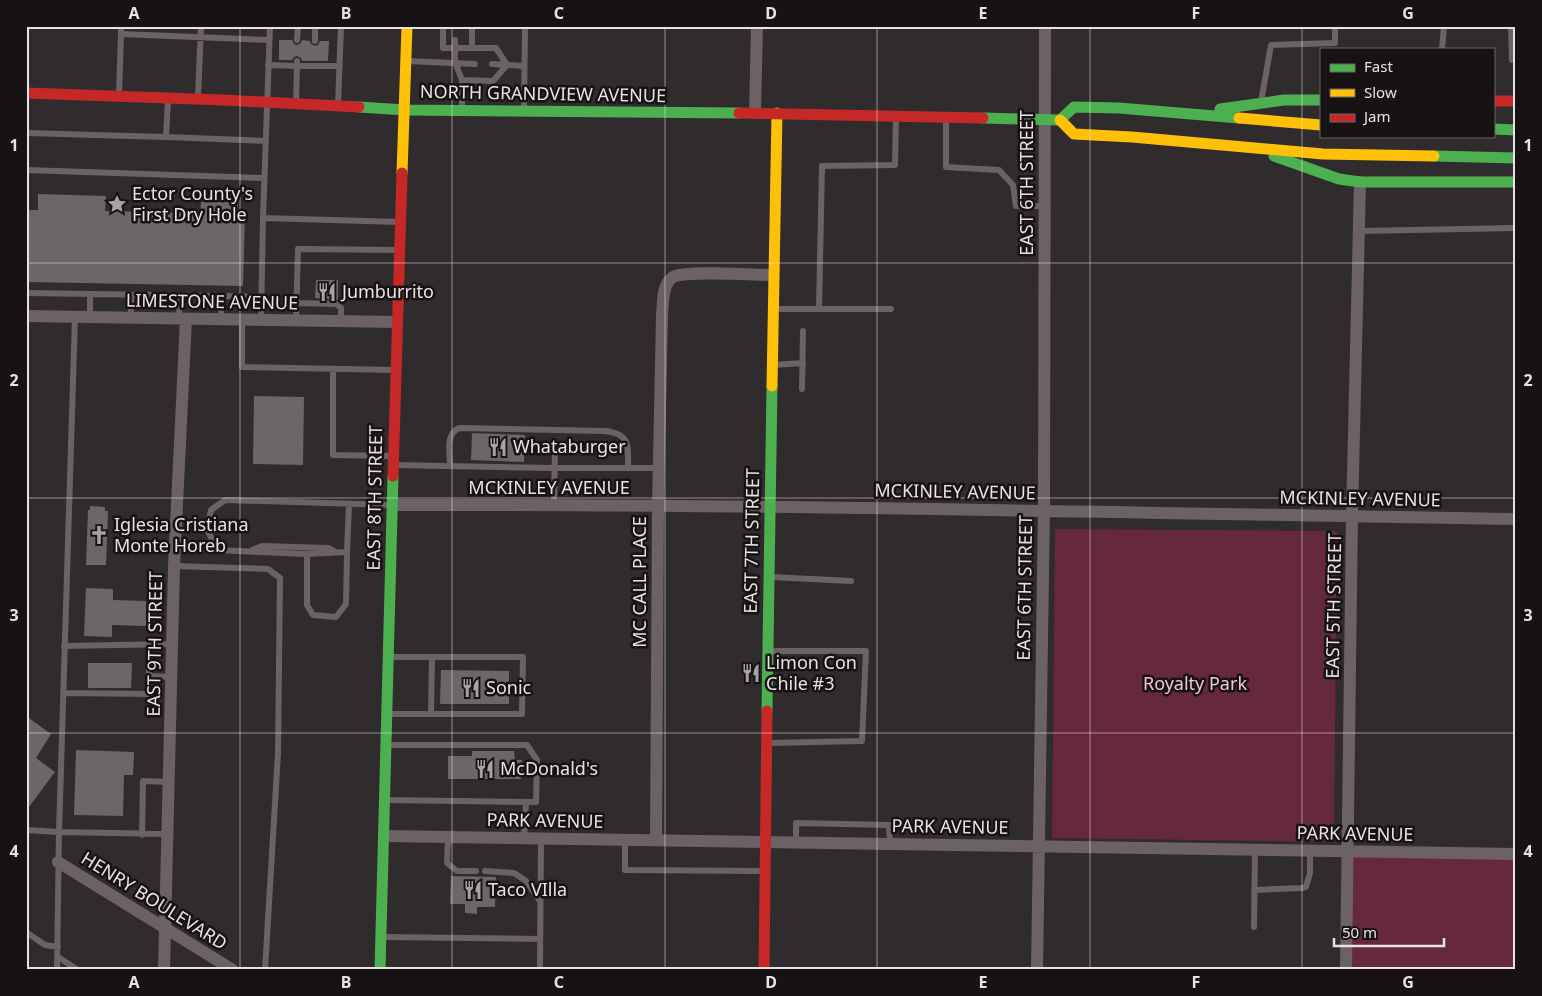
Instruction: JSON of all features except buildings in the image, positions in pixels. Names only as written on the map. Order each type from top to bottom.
[{"type":"main road","name":"EAST 8TH STREET","points":[[380,970],[393,460],[407,26]]},
{"type":"main road","name":"NORTH GRANDVIEW AVENUE","points":[[26,93],[267,102],[405,110],[777,113],[1060,120]]},
{"type":"main road","points":[[1186,114],[1284,100],[1320,100]]},
{"type":"main road","points":[[1494,101],[1516,101]]},
{"type":"main road","points":[[1320,125],[1119,108],[1074,107],[1060,120],[1074,134],[1245,146],[1323,154],[1516,158]]},
{"type":"main road","name":"EAST 7TH STREET","points":[[764,970],[773,275],[777,113]]},
{"type":"main road","points":[[1494,129],[1516,130]]},
{"type":"main road","points":[[1245,146],[1339,179],[1360,182],[1516,182]]},
{"type":"street","points":[[755,113],[756,26]]},
{"type":"street","name":"EAST 6TH STREET","points":[[1038,970],[1044,510],[1045,26]]},
{"type":"street","name":"EAST 5TH STREET","points":[[1346,970],[1352,516],[1360,182]]},
{"type":"street","name":"MC CALL PLACE","points":[[656,840],[658,506],[662,316],[665,291],[668,282],[673,277],[682,275],[773,275]]},
{"type":"street","name":"LIMESTONE AVENUE","points":[[26,316],[397,322]]},
{"type":"street","name":"EAST 9TH STREET","points":[[164,970],[174,566],[183,318]]},
{"type":"street","name":"MCKINLEY AVENUE","points":[[393,505],[1044,510],[1516,519]]},
{"type":"street","name":"PARK AVENUE","points":[[384,836],[1516,854]]},
{"type":"street","name":"HENRY BOULEVARD","points":[[58,862],[232,970]]},
{"type":"lane","points":[[118,97],[121,26]]},
{"type":"lane","points":[[198,99],[201,26]]},
{"type":"lane","points":[[261,320],[270,26]]},
{"type":"lane","points":[[297,40],[298,26]]},
{"type":"lane","points":[[315,26],[315,41]]},
{"type":"lane","points":[[338,106],[341,26]]},
{"type":"lane","points":[[443,26],[442,48],[496,48],[508,66]]},
{"type":"lane","points":[[472,26],[472,48]]},
{"type":"lane","points":[[524,112],[525,26]]},
{"type":"lane","points":[[1260,103],[1271,45],[1335,46],[1335,26]]},
{"type":"lane","points":[[1442,48],[1444,26]]},
{"type":"lane","points":[[1511,26],[1512,60]]},
{"type":"lane","points":[[121,34],[269,40]]},
{"type":"lane","points":[[455,40],[455,62],[462,80],[462,110]]},
{"type":"lane","points":[[406,61],[475,64]]},
{"type":"lane","points":[[268,65],[297,63],[340,66]]},
{"type":"lane","points":[[296,104],[297,63]]},
{"type":"lane","points":[[492,64],[524,66]]},
{"type":"lane","points":[[462,80],[494,81],[508,66]]},
{"type":"lane","points":[[166,137],[168,98]]},
{"type":"lane","points":[[819,309],[822,166],[895,164],[896,116]]},
{"type":"lane","points":[[946,117],[946,166],[999,170],[1013,185],[1016,206],[1044,206]]},
{"type":"lane","points":[[26,132],[266,141]]},
{"type":"lane","points":[[26,170],[264,178]]},
{"type":"lane","points":[[263,218],[402,222]]},
{"type":"lane","points":[[1359,231],[1516,228]]},
{"type":"lane","points":[[296,321],[298,249],[400,250]]},
{"type":"lane","points":[[26,293],[261,297]]},
{"type":"lane","points":[[90,294],[90,317]]},
{"type":"lane","points":[[130,295],[131,318]]},
{"type":"lane","points":[[180,296],[183,318]]},
{"type":"lane","points":[[221,296],[221,319]]},
{"type":"lane","points":[[296,303],[336,304],[341,308],[341,321]]},
{"type":"lane","points":[[773,309],[891,309]]},
{"type":"lane","points":[[58,970],[58,862],[75,317]]},
{"type":"lane","points":[[242,320],[242,367],[396,370]]},
{"type":"lane","points":[[802,389],[803,332]]},
{"type":"lane","points":[[772,365],[803,364]]},
{"type":"lane","points":[[333,370],[332,455],[450,466],[659,468]]},
{"type":"lane","points":[[450,466],[450,437],[453,431],[459,428],[605,431],[619,434],[625,438],[628,446],[628,468]]},
{"type":"lane","points":[[554,505],[555,444]]},
{"type":"lane","points":[[347,552],[307,554],[217,550],[207,530],[211,510],[225,500],[393,505]]},
{"type":"lane","points":[[307,554],[307,605],[313,615],[336,617],[346,604],[349,504]]},
{"type":"lane","points":[[249,551],[262,546],[330,548],[336,552]]},
{"type":"lane","points":[[174,566],[268,569],[280,578],[278,753],[265,970]]},
{"type":"lane","points":[[770,577],[851,581]]},
{"type":"lane","points":[[63,693],[148,694],[149,644]]},
{"type":"lane","points":[[64,646],[172,644]]},
{"type":"lane","points":[[767,743],[862,741],[866,651],[768,651]]},
{"type":"lane","points":[[387,714],[522,714],[523,657],[389,657]]},
{"type":"lane","points":[[431,714],[432,657]]},
{"type":"lane","points":[[149,676],[172,677]]},
{"type":"lane","points":[[385,800],[536,802],[537,760],[527,745],[386,745]]},
{"type":"lane","points":[[142,835],[143,781],[169,782]]},
{"type":"lane","points":[[524,838],[526,802]]},
{"type":"lane","points":[[796,842],[796,823],[889,826],[890,844]]},
{"type":"lane","points":[[26,830],[142,835],[167,834]]},
{"type":"lane","points":[[448,837],[447,864],[457,871],[476,872]]},
{"type":"lane","points":[[540,970],[541,838]]},
{"type":"lane","points":[[625,840],[625,870],[765,871]]},
{"type":"lane","points":[[1254,927],[1255,850]]},
{"type":"lane","points":[[1254,890],[1306,887],[1310,873],[1310,851]]},
{"type":"lane","points":[[485,872],[514,873],[526,881],[540,901]]},
{"type":"lane","points":[[26,932],[45,946],[58,947]]},
{"type":"lane","points":[[381,937],[540,939]]},
{"type":"lane","points":[[58,957],[78,970]]},
{"type":"green space","name":"Royalty Park","points":[[1055,529],[1337,531],[1334,842],[1052,838]]},
{"type":"green space","points":[[1348,851],[1516,854],[1516,970],[1346,970]]},
{"type":"traffic: fast","points":[[1220,109],[1284,100],[1320,100]]},
{"type":"traffic: fast","points":[[359,107],[405,110],[739,113]]},
{"type":"traffic: fast","points":[[983,118],[1060,120],[1074,107],[1119,108],[1239,118]]},
{"type":"traffic: fast","points":[[1494,129],[1516,130]]},
{"type":"traffic: fast","points":[[1274,156],[1339,179],[1360,182],[1516,182]]},
{"type":"traffic: fast","points":[[1434,156],[1516,158]]},
{"type":"traffic: fast","points":[[767,711],[772,386]]},
{"type":"traffic: fast","points":[[380,970],[393,476]]},
{"type":"traffic: slow","points":[[402,173],[407,26]]},
{"type":"traffic: slow","points":[[772,386],[777,113]]},
{"type":"traffic: slow","points":[[1239,118],[1320,125]]},
{"type":"traffic: slow","points":[[1060,120],[1074,134],[1132,137],[1323,154],[1434,156]]},
{"type":"traffic: jam","points":[[26,93],[359,107]]},
{"type":"traffic: jam","points":[[1494,101],[1516,101]]},
{"type":"traffic: jam","points":[[739,113],[983,118]]},
{"type":"traffic: jam","points":[[393,476],[402,173]]},
{"type":"traffic: jam","points":[[764,970],[767,711]]},
{"type":"place","name":"Ector County's First Dry Hole","points":[[117,204]]},
{"type":"place","name":"Jumburrito","points":[[327,292]]},
{"type":"place","name":"Whataburger","points":[[498,447]]},
{"type":"place","name":"Iglesia Cristiana Monte Horeb","points":[[99,535]]},
{"type":"place","name":"Limon Con Chile #3","points":[[751,673]]},
{"type":"place","name":"Sonic","points":[[471,688]]},
{"type":"place","name":"McDonald's","points":[[485,769]]},
{"type":"place","name":"Taco VIlla","points":[[473,890]]}]
